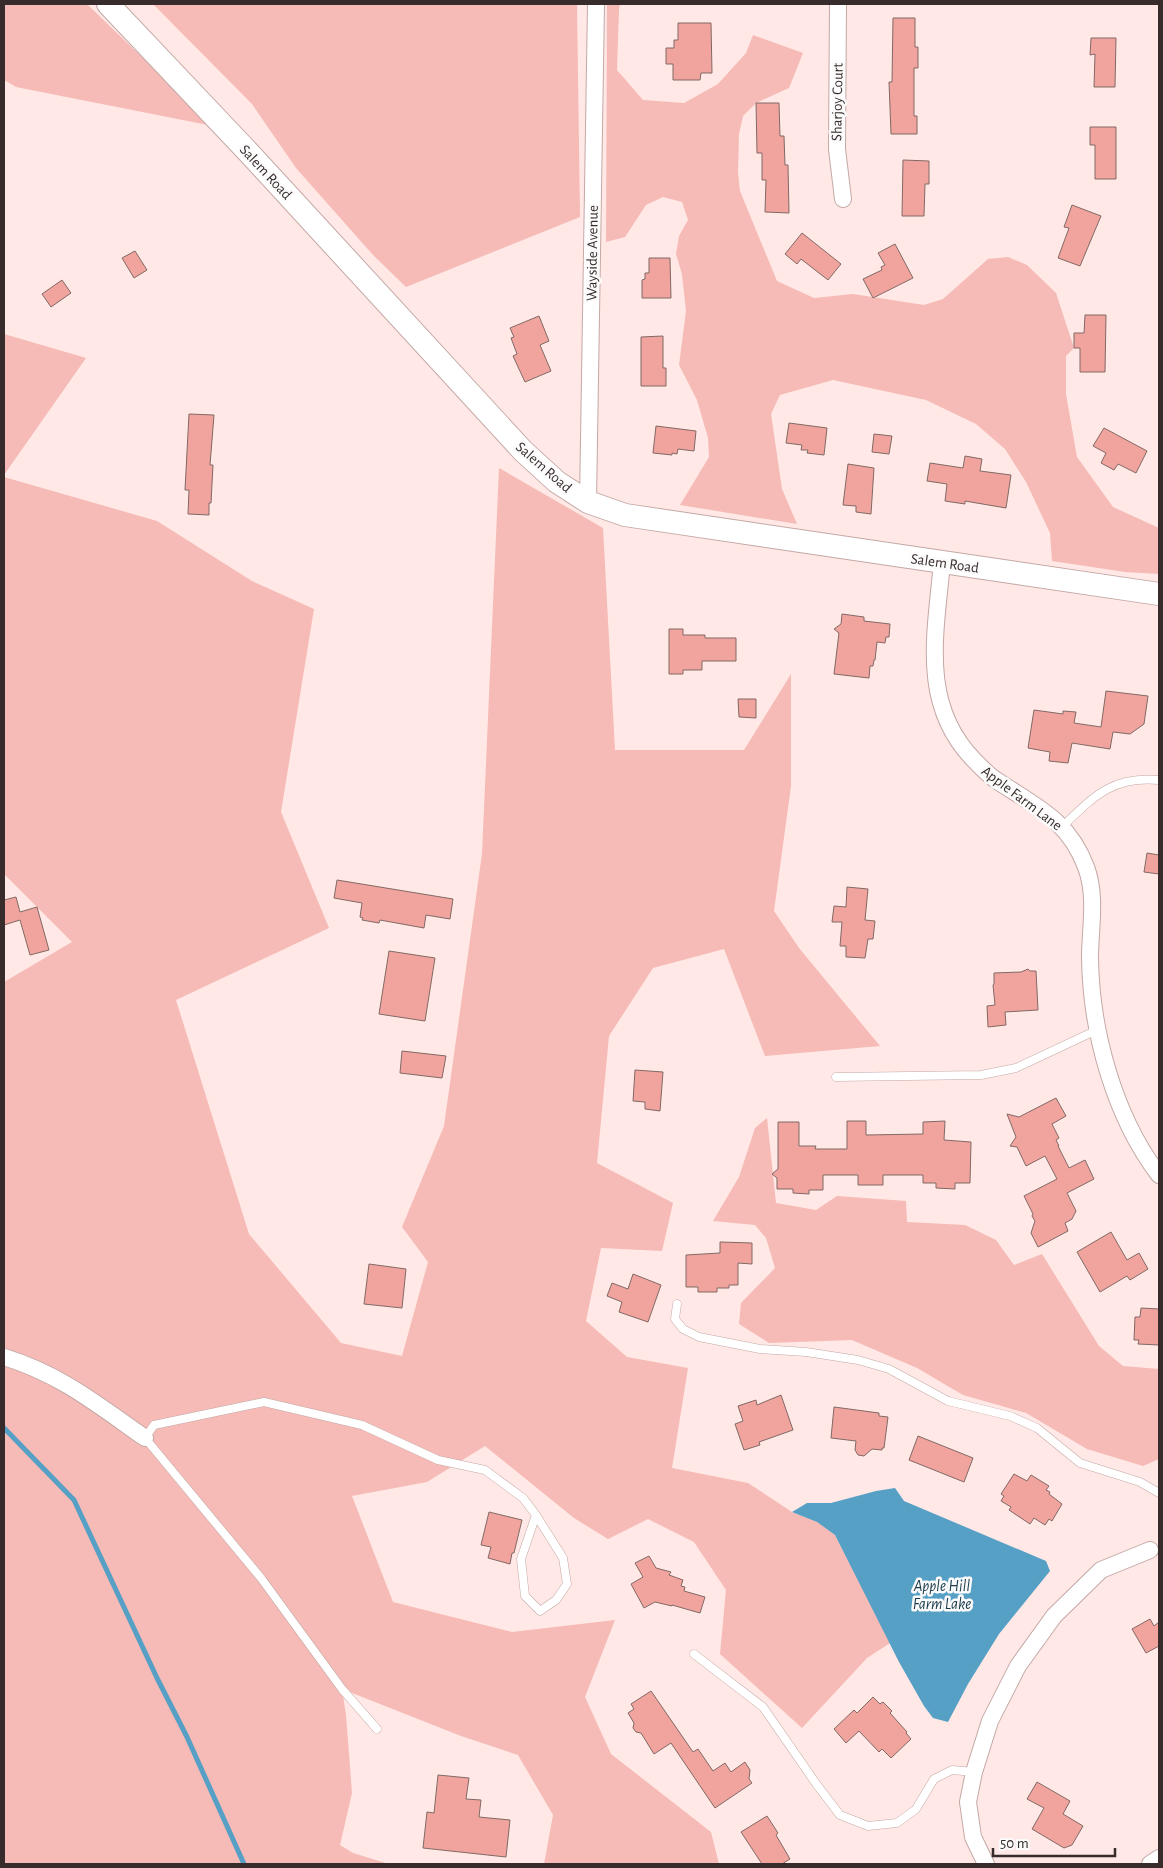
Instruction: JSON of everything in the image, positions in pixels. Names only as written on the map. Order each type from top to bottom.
[{"type":"street","name":"Salem Road","points":[[108,4],[250,154],[523,451],[557,482],[588,502],[625,516],[1159,594]]},
{"type":"street","name":"Wayside Avenue","points":[[588,502],[596,4]]},
{"type":"street","name":"Sharjoy Court","points":[[838,4],[836,149],[843,199]]},
{"type":"street","name":"Apple Farm Lane","points":[[942,562],[934,662],[936,687],[944,713],[966,752],[985,772],[1043,810],[1062,827],[1080,852],[1087,870],[1091,889],[1091,982],[1097,1030],[1107,1070],[1123,1112],[1159,1175]]},
{"type":"street","points":[[4,1357],[40,1370],[72,1386],[145,1438]]},
{"type":"street","points":[[986,1864],[973,1836],[968,1802],[974,1772],[990,1721],[1018,1666],[1054,1616],[1101,1570],[1154,1549]]},
{"type":"street","points":[[1150,1864],[1159,1858]]},
{"type":"lane","points":[[1062,827],[1092,798],[1119,783],[1146,779],[1159,780]]},
{"type":"lane","points":[[836,1077],[981,1075],[1016,1068],[1097,1030]]},
{"type":"lane","points":[[677,1304],[675,1318],[683,1328],[699,1337],[760,1349],[806,1352],[849,1359],[889,1369],[948,1402],[1010,1416],[1037,1428],[1080,1463],[1140,1482],[1159,1493]]},
{"type":"lane","points":[[376,1729],[342,1689],[261,1578],[145,1438],[154,1425],[264,1402],[362,1426],[438,1460],[485,1470],[523,1498],[536,1515],[563,1558],[567,1584],[556,1600],[540,1611],[526,1596],[521,1559],[536,1515]]},
{"type":"lane","points":[[694,1654],[763,1707],[840,1815],[868,1826],[897,1823],[916,1810],[934,1779],[952,1770],[974,1772]]},
{"type":"shaded area","points":[[4,4],[87,4],[213,126],[16,87],[4,80]]},
{"type":"shaded area","points":[[153,4],[577,4],[580,217],[406,287],[373,255],[296,168],[252,104]]},
{"type":"shaded area","points":[[607,4],[620,4],[617,70],[643,100],[684,103],[718,84],[746,53],[753,35],[803,53],[789,88],[756,103],[743,116],[739,134],[738,172],[740,191],[777,281],[814,298],[853,294],[924,305],[943,299],[988,259],[1008,257],[1027,265],[1056,293],[1074,348],[1066,356],[1066,394],[1077,457],[1113,507],[1159,528],[1159,574],[1125,572],[1052,561],[1050,533],[1026,482],[1005,449],[976,424],[926,400],[833,380],[780,395],[771,414],[782,489],[797,524],[680,505],[709,457],[708,438],[697,400],[679,365],[686,311],[682,274],[676,254],[679,236],[688,220],[682,202],[663,197],[646,205],[625,237],[606,242]]},
{"type":"shaded area","points":[[4,334],[86,358],[4,475]]},
{"type":"shaded area","points":[[499,468],[603,528],[615,750],[744,750],[791,674],[791,786],[774,911],[799,948],[880,1046],[765,1056],[724,949],[653,968],[609,1036],[597,1163],[673,1203],[662,1251],[601,1248],[586,1321],[627,1357],[688,1368],[672,1468],[748,1483],[792,1512],[817,1522],[835,1535],[890,1643],[867,1658],[802,1728],[720,1654],[726,1590],[694,1542],[648,1519],[608,1539],[574,1518],[485,1446],[427,1482],[352,1496],[393,1602],[512,1632],[615,1620],[585,1697],[611,1754],[711,1832],[719,1864],[544,1864],[553,1815],[518,1755],[461,1736],[342,1689],[352,1793],[340,1845],[353,1853],[389,1864],[4,1864],[4,982],[72,942],[4,874],[4,477],[157,521],[252,581],[314,609],[281,812],[329,928],[176,1000],[249,1234],[341,1343],[402,1356],[428,1262],[402,1227],[444,1126],[482,854]]},
{"type":"shaded area","points":[[767,1118],[776,1203],[816,1210],[837,1196],[906,1201],[907,1222],[965,1225],[996,1240],[1014,1265],[1042,1254],[1099,1346],[1123,1366],[1159,1369],[1159,1459],[1143,1466],[1087,1449],[1026,1413],[963,1395],[917,1368],[852,1340],[769,1343],[739,1324],[741,1303],[775,1268],[766,1238],[755,1225],[713,1221],[739,1177],[755,1128]]},
{"type":"water","name":"Apple Hill Farm Lake","points":[[895,1488],[904,1501],[1046,1561],[1050,1571],[999,1634],[968,1684],[948,1722],[933,1718],[924,1706],[899,1662],[835,1535],[817,1522],[792,1512],[807,1503],[831,1503]]},
{"type":"building","points":[[893,18],[915,18],[915,47],[918,47],[918,68],[914,68],[914,116],[917,116],[917,134],[891,134],[889,82],[892,82]]},
{"type":"building","points":[[678,23],[711,23],[712,73],[701,73],[700,80],[673,80],[673,64],[666,64],[666,48],[674,48],[674,40],[678,40]]},
{"type":"building","points":[[1091,38],[1116,38],[1115,87],[1094,87],[1095,54],[1090,55]]},
{"type":"building","points":[[756,103],[779,103],[780,136],[784,136],[785,165],[788,165],[789,213],[765,212],[766,180],[762,180],[762,153],[757,153]]},
{"type":"building","points":[[1090,127],[1116,127],[1116,179],[1095,179],[1095,145],[1090,145]]},
{"type":"building","points":[[903,160],[929,161],[929,184],[925,184],[924,216],[902,216]]},
{"type":"building","points":[[1072,205],[1101,216],[1080,266],[1058,258],[1069,228],[1064,227]]},
{"type":"building","points":[[802,233],[841,264],[828,280],[801,259],[797,264],[785,254]]},
{"type":"building","points":[[895,244],[913,278],[873,298],[863,279],[882,270],[881,267],[885,265],[878,253]]},
{"type":"building","points":[[135,251],[147,270],[134,278],[122,258]]},
{"type":"building","points":[[649,258],[670,258],[671,298],[642,298],[642,280],[645,279],[645,273],[649,273]]},
{"type":"building","points":[[62,280],[71,293],[51,307],[42,294]]},
{"type":"building","points":[[1085,315],[1106,315],[1105,372],[1080,372],[1080,348],[1074,348],[1074,333],[1084,333]]},
{"type":"building","points":[[539,316],[549,341],[540,345],[551,371],[525,382],[513,356],[517,354],[511,338],[514,337],[510,328]]},
{"type":"building","points":[[663,336],[663,368],[666,368],[666,386],[641,386],[641,337]]},
{"type":"building","points":[[189,414],[214,415],[209,515],[188,514],[189,490],[185,490]]},
{"type":"building","points":[[789,423],[827,428],[824,455],[807,453],[808,450],[801,450],[802,445],[786,443]]},
{"type":"building","points":[[656,426],[696,431],[694,451],[678,449],[677,454],[672,453],[672,455],[653,453]]},
{"type":"building","points":[[1104,428],[1147,451],[1136,473],[1118,464],[1114,470],[1101,463],[1106,453],[1093,446]]},
{"type":"building","points":[[874,434],[892,436],[889,454],[872,452]]},
{"type":"building","points":[[965,456],[982,459],[980,471],[1011,475],[1006,508],[965,501],[965,504],[945,501],[947,484],[927,481],[930,463],[963,468]]},
{"type":"building","points":[[848,464],[874,468],[871,514],[856,512],[856,506],[843,505]]},
{"type":"building","points":[[842,614],[864,617],[864,621],[890,624],[889,637],[886,637],[885,643],[877,642],[875,660],[873,666],[870,666],[869,678],[834,674],[839,633],[834,629],[841,624]]},
{"type":"building","points":[[669,629],[683,629],[683,635],[705,635],[705,638],[736,638],[736,661],[702,661],[702,670],[683,670],[683,674],[669,674]]},
{"type":"building","points":[[1106,691],[1148,696],[1144,724],[1130,734],[1113,732],[1110,749],[1072,743],[1068,763],[1049,761],[1050,752],[1028,748],[1034,710],[1063,714],[1063,711],[1076,712],[1074,723],[1101,727]]},
{"type":"building","points":[[738,699],[756,699],[756,718],[739,717]]},
{"type":"building","points":[[1147,853],[1159,855],[1159,874],[1144,872]]},
{"type":"building","points":[[337,880],[453,899],[450,919],[426,915],[424,928],[380,920],[379,923],[362,920],[363,918],[360,917],[362,903],[334,898]]},
{"type":"building","points":[[847,887],[868,889],[865,920],[875,921],[873,939],[868,939],[865,958],[846,957],[846,946],[840,946],[842,922],[832,922],[834,906],[846,907]]},
{"type":"building","points":[[16,897],[20,912],[37,907],[49,950],[30,955],[20,920],[4,925],[4,900]]},
{"type":"building","points":[[389,951],[435,958],[425,1021],[379,1014]]},
{"type":"building","points":[[1028,969],[1036,971],[1038,1010],[1005,1012],[1006,1025],[988,1027],[987,1006],[995,1005],[994,973],[1021,972]]},
{"type":"building","points":[[402,1051],[446,1056],[442,1078],[400,1073]]},
{"type":"building","points":[[635,1070],[663,1072],[660,1111],[645,1109],[645,1102],[633,1101]]},
{"type":"building","points":[[1056,1098],[1066,1116],[1052,1124],[1059,1138],[1056,1140],[1058,1146],[1069,1168],[1085,1160],[1094,1179],[1067,1193],[1076,1211],[1072,1219],[1065,1223],[1068,1231],[1038,1247],[1031,1233],[1035,1221],[1024,1196],[1057,1179],[1045,1156],[1026,1166],[1017,1147],[1010,1146],[1016,1137],[1007,1114],[1019,1117]]},
{"type":"building","points":[[847,1121],[866,1121],[866,1135],[923,1134],[923,1122],[945,1121],[944,1140],[971,1142],[970,1183],[955,1183],[955,1189],[936,1188],[936,1183],[923,1183],[923,1175],[883,1175],[883,1185],[858,1185],[858,1175],[823,1175],[823,1190],[809,1190],[809,1194],[793,1193],[793,1189],[777,1189],[777,1178],[772,1174],[778,1169],[778,1122],[799,1122],[799,1146],[816,1146],[815,1149],[847,1149]]},
{"type":"building","points":[[1111,1232],[1127,1260],[1139,1253],[1148,1269],[1130,1280],[1127,1276],[1100,1292],[1077,1252]]},
{"type":"building","points":[[720,1242],[752,1243],[752,1264],[738,1263],[738,1285],[729,1285],[729,1288],[717,1288],[717,1292],[698,1292],[698,1287],[686,1287],[686,1255],[720,1253]]},
{"type":"building","points":[[369,1264],[406,1269],[402,1308],[364,1304]]},
{"type":"building","points":[[633,1274],[661,1285],[648,1322],[619,1312],[622,1302],[607,1296],[612,1283],[628,1289]]},
{"type":"building","points":[[1141,1308],[1159,1309],[1159,1345],[1138,1344],[1139,1340],[1134,1340],[1135,1317],[1140,1317]]},
{"type":"building","points":[[781,1395],[793,1430],[759,1442],[760,1445],[744,1450],[735,1424],[743,1421],[738,1406],[756,1400],[757,1405]]},
{"type":"building","points":[[834,1407],[879,1413],[879,1416],[888,1417],[884,1448],[882,1450],[872,1449],[864,1456],[858,1455],[855,1450],[856,1441],[831,1438]]},
{"type":"building","points":[[918,1436],[973,1458],[964,1482],[909,1460]]},
{"type":"building","points":[[1014,1474],[1027,1481],[1031,1475],[1049,1486],[1046,1490],[1062,1504],[1052,1521],[1049,1519],[1045,1525],[1034,1518],[1030,1524],[1009,1510],[1011,1507],[1001,1501],[1004,1496],[1001,1494]]},
{"type":"building","points":[[489,1512],[522,1520],[510,1564],[488,1558],[491,1547],[481,1545]]},
{"type":"building","points":[[649,1556],[656,1568],[671,1572],[669,1575],[683,1580],[681,1586],[685,1587],[684,1591],[705,1597],[700,1613],[655,1602],[644,1608],[631,1584],[643,1577],[635,1563]]},
{"type":"building","points":[[1150,1619],[1154,1626],[1159,1622],[1159,1646],[1146,1653],[1132,1629]]},
{"type":"building","points":[[651,1691],[693,1752],[698,1749],[713,1771],[725,1763],[731,1772],[745,1762],[750,1770],[749,1779],[752,1783],[715,1808],[671,1743],[654,1754],[641,1733],[636,1732],[633,1728],[634,1723],[628,1713],[634,1709],[631,1704]]},
{"type":"building","points":[[873,1697],[880,1704],[883,1702],[892,1711],[890,1713],[911,1739],[891,1758],[882,1749],[879,1752],[859,1731],[846,1743],[834,1729],[854,1710],[857,1713]]},
{"type":"building","points":[[438,1775],[469,1778],[466,1799],[481,1800],[479,1817],[510,1820],[506,1857],[423,1848],[427,1812],[434,1813]]},
{"type":"building","points":[[1037,1782],[1070,1801],[1063,1814],[1083,1826],[1072,1845],[1064,1848],[1032,1829],[1044,1808],[1027,1799]]},
{"type":"building","points":[[767,1816],[778,1833],[776,1835],[790,1859],[782,1864],[762,1864],[741,1832]]},
{"type":"waterway","points":[[4,1428],[74,1500],[157,1678],[187,1737],[244,1864]]}]
